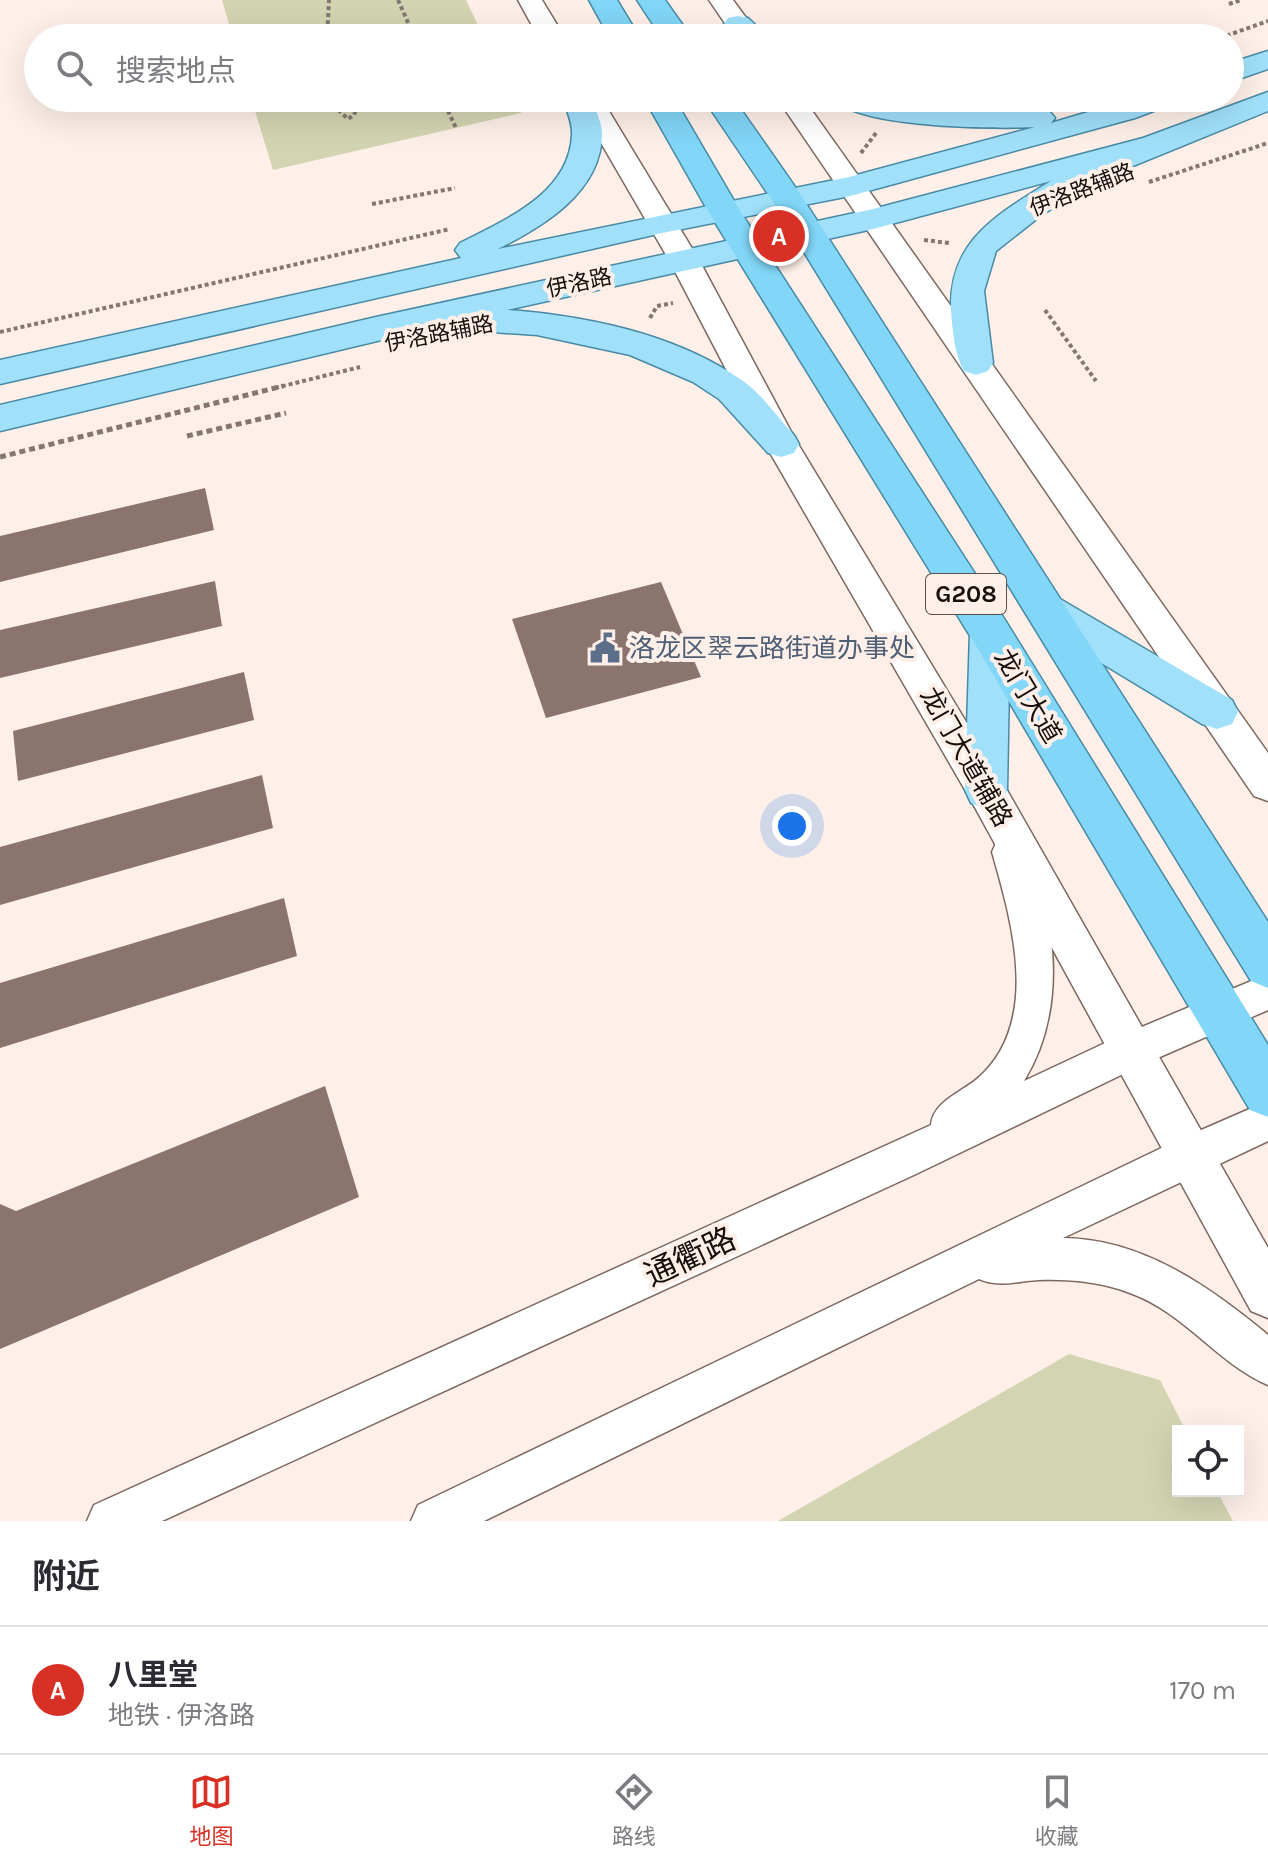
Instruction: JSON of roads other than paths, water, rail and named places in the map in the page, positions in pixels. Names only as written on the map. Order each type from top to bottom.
[{"type":"highway","points":[[603,0],[617,24]]},
{"type":"highway","points":[[651,0],[667,24]]},
{"type":"highway","name":"龙门大道","points":[[667,112],[724,211],[990,632],[1268,1092]]},
{"type":"highway","name":"G208","points":[[728,112],[787,198],[1268,965]]},
{"type":"main road","points":[[530,0],[544,24]]},
{"type":"main road","points":[[721,0],[740,24]]},
{"type":"main road","points":[[1244,68],[1268,59]]},
{"type":"main road","points":[[1244,110],[1268,101]]},
{"type":"main road","points":[[353,290],[457,258],[504,234],[558,197],[582,165],[587,131],[581,112]]},
{"type":"main road","name":"龙门大道辅路","points":[[596,112],[684,260],[781,444],[991,799],[1268,1294]]},
{"type":"main road","points":[[800,112],[1268,784]]},
{"type":"main road","points":[[889,112],[939,119],[1015,120],[1125,112]]},
{"type":"main road","name":"伊洛路","points":[[0,372],[353,290],[850,186],[1125,112]]},
{"type":"main road","points":[[976,363],[964,312],[980,249],[1016,218],[1065,186],[1156,144],[1239,112]]},
{"type":"main road","name":"伊洛路","points":[[0,418],[376,328],[873,219],[1156,144]]},
{"type":"main road","points":[[376,328],[491,320],[561,328],[633,345],[673,358],[732,391],[781,444]]},
{"type":"main road","points":[[1046,610],[1217,712]]},
{"type":"main road","points":[[990,632],[991,799]]},
{"type":"street","points":[[902,1160],[1002,1082],[1029,1031],[1036,979],[1033,927],[991,799]]},
{"type":"street","name":"通衢路","points":[[110,1521],[902,1160],[1132,1050],[1268,992]]},
{"type":"street","points":[[434,1521],[1190,1155],[1268,1121]]},
{"type":"street","points":[[956,1270],[1036,1257],[1071,1257],[1135,1271],[1200,1305],[1268,1363]]},
{"type":"place","name":"八里堂","points":[[779,236]]},
{"type":"place","name":"洛龙区翠云路街道办事处","points":[[605,648]]}]
